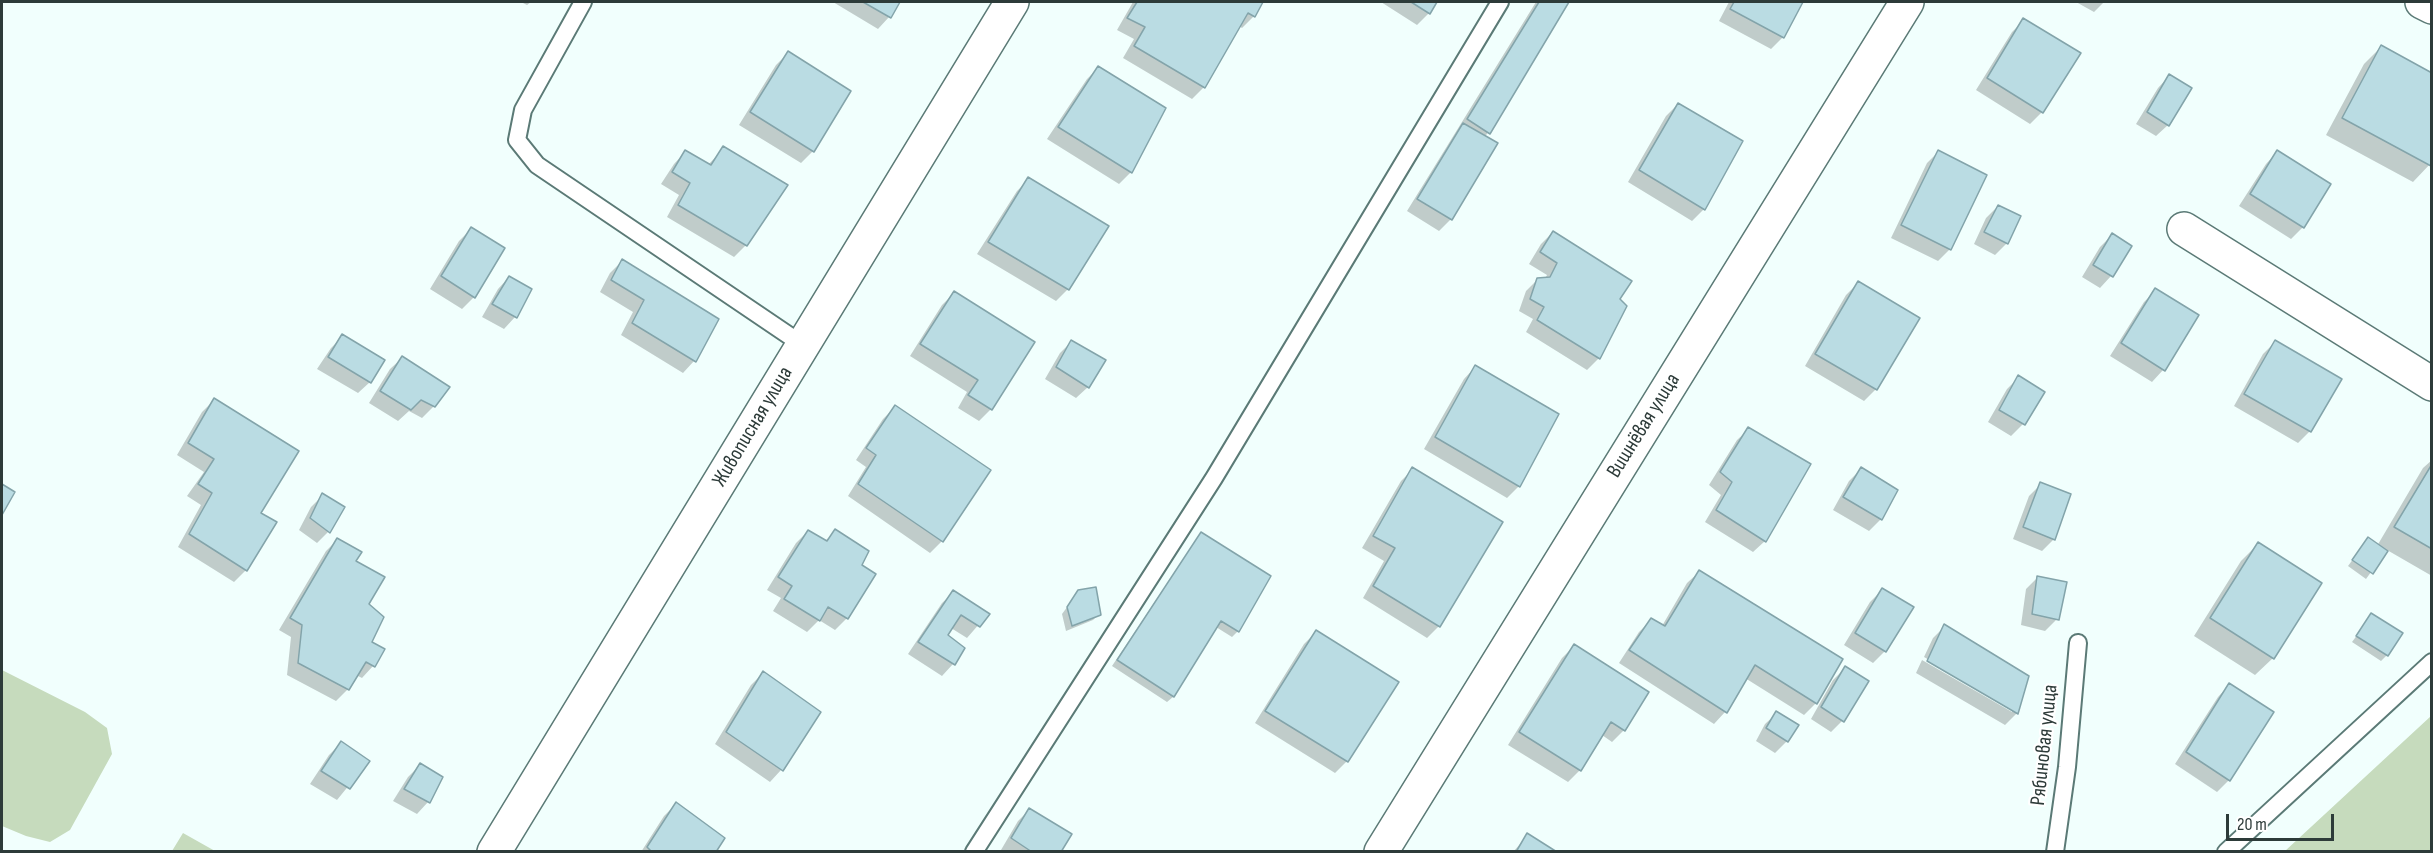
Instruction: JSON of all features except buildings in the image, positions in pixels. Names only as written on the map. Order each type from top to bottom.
[{"type":"street","name":"Живописная улица","points":[[494,852],[1012,2]]},
{"type":"street","name":"Вишнёвая улица","points":[[1381,852],[1907,2]]},
{"type":"street","points":[[2422,2],[2432,7]]},
{"type":"street","points":[[2184,229],[2432,384]]},
{"type":"lane","points":[[584,2],[523,110],[517,140],[537,165],[803,345]]},
{"type":"lane","points":[[974,852],[1214,478],[1500,2]]},
{"type":"lane","name":"Рябиновая улица","points":[[2055,852],[2067,767],[2078,643]]},
{"type":"lane","points":[[2226,852],[2432,662]]},
{"type":"green space","points":[[2,670],[85,712],[107,728],[112,754],[70,830],[50,842],[26,836],[2,826]]},
{"type":"green space","points":[[2431,716],[2431,851],[2285,851]]},
{"type":"green space","points":[[183,833],[215,851],[172,851]]}]
